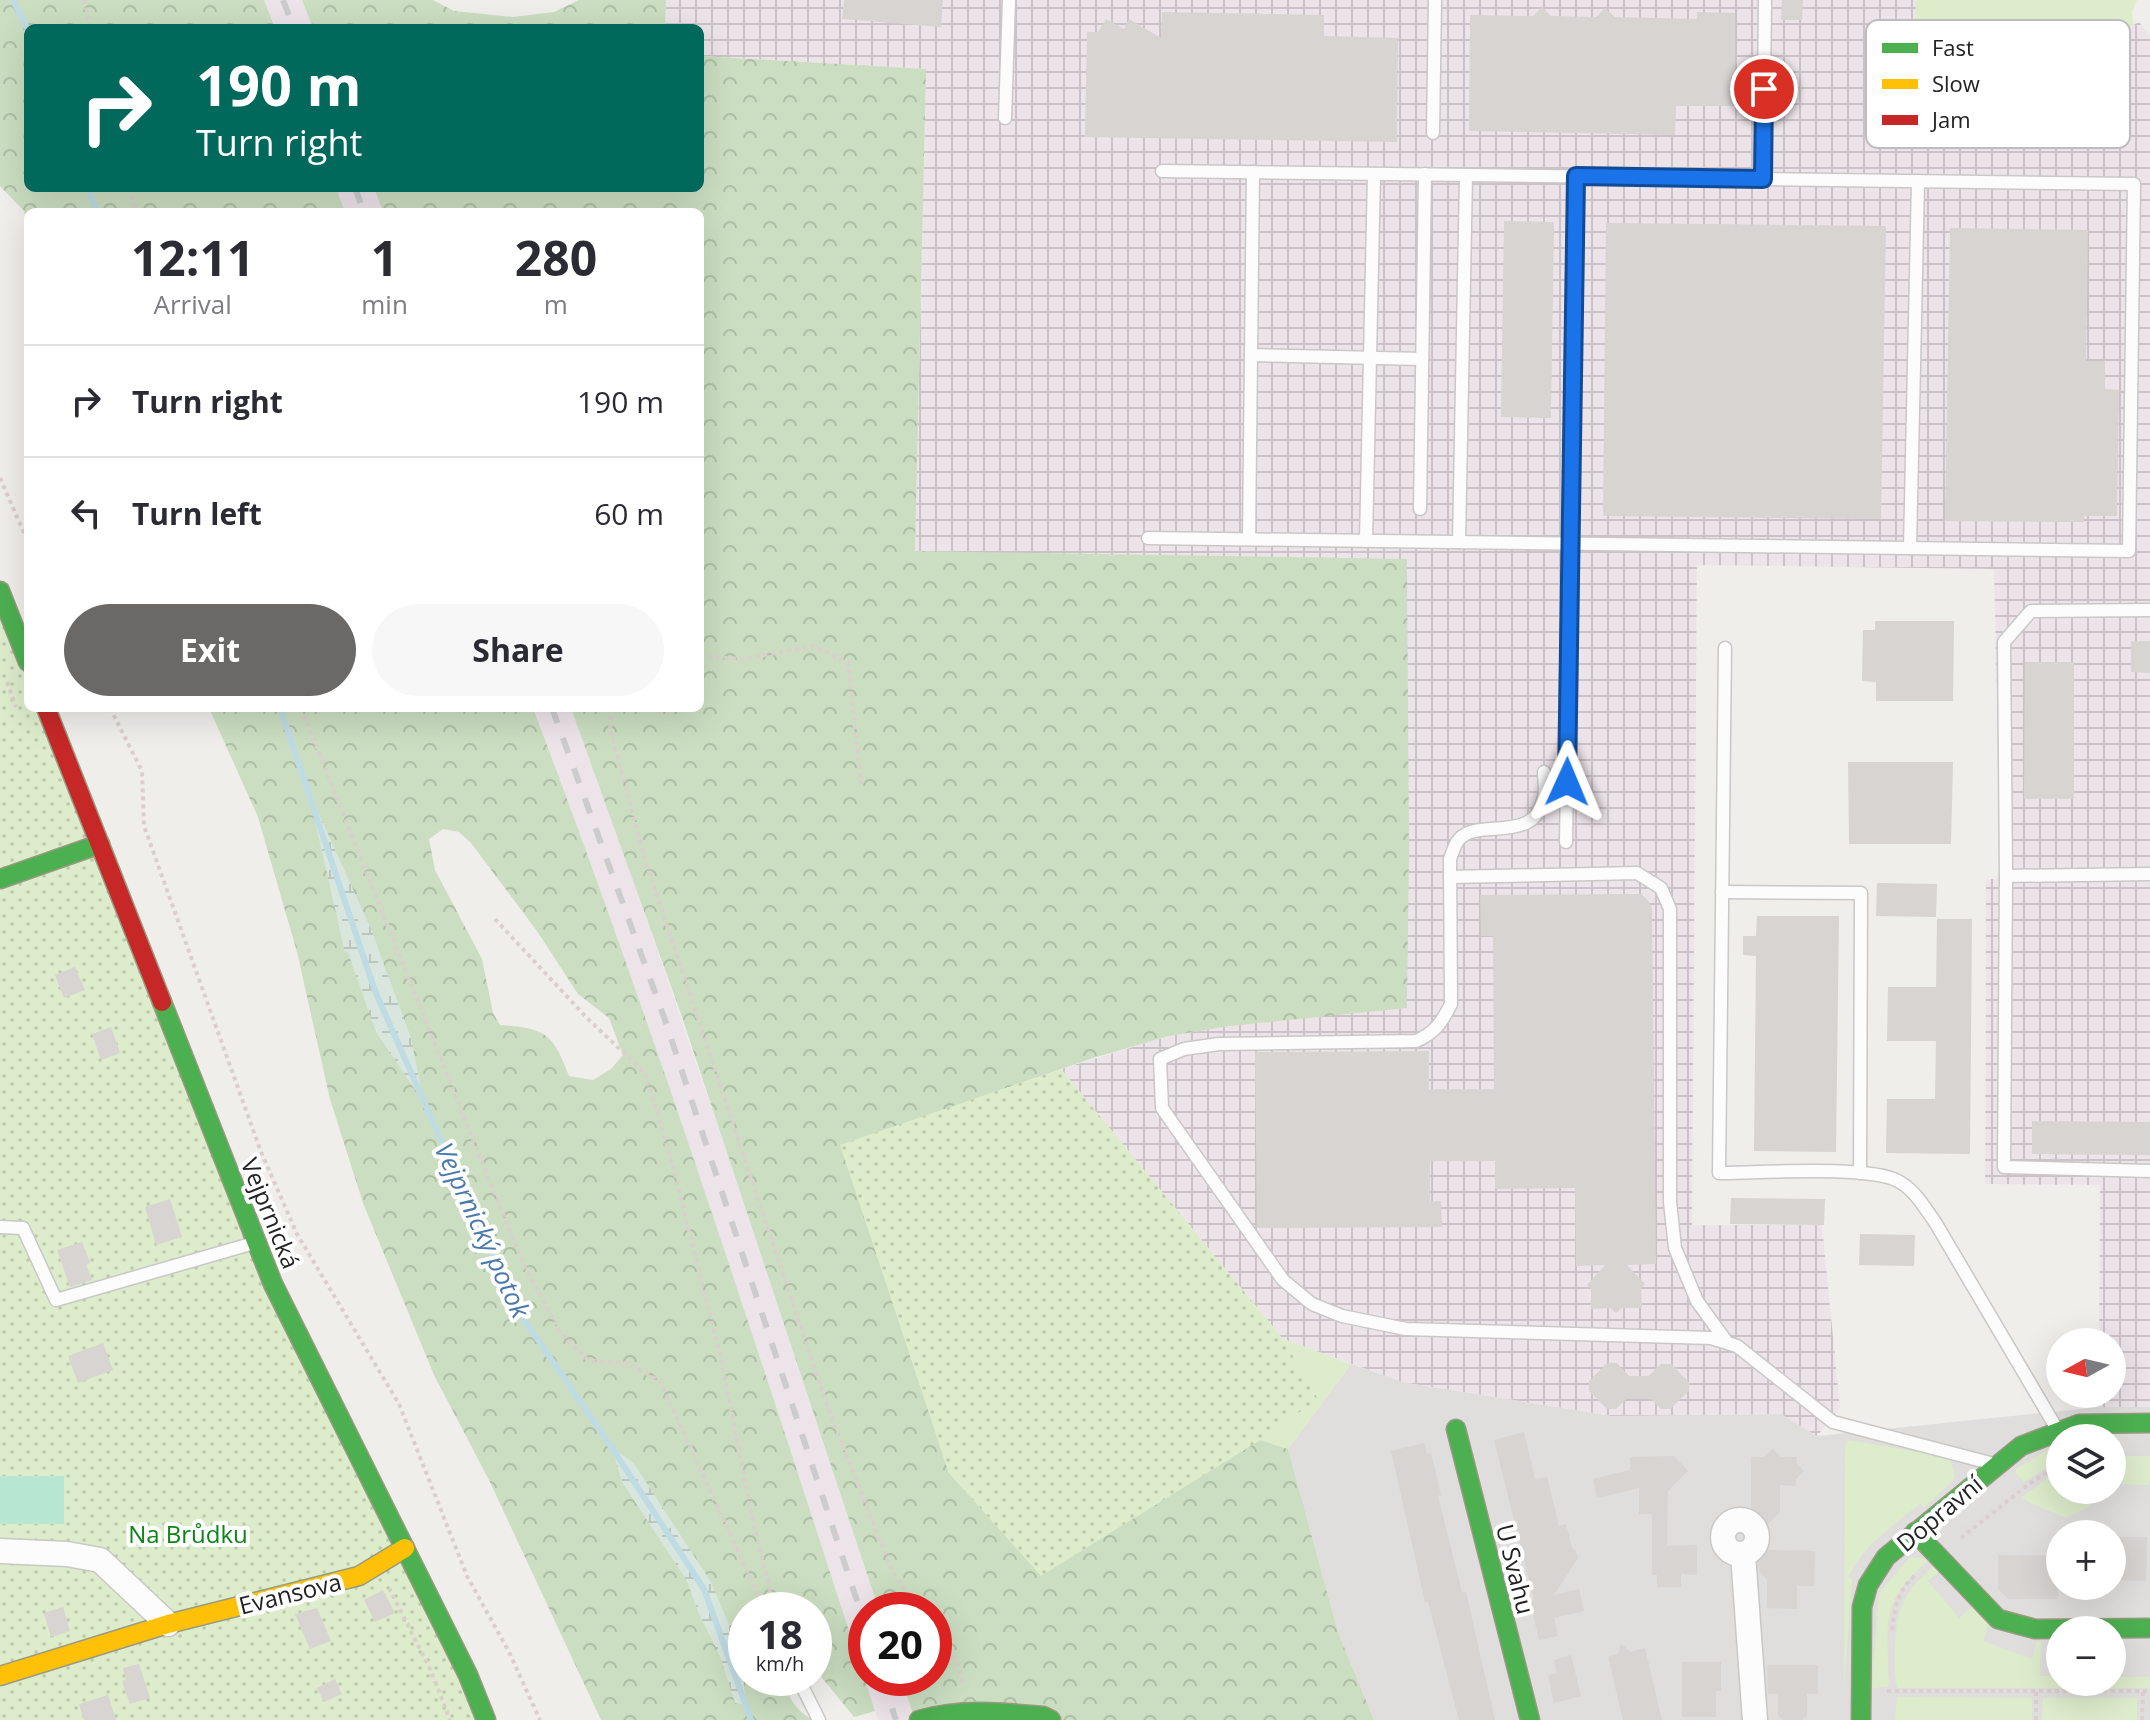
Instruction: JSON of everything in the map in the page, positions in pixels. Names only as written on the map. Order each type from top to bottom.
[{"type":"street","points":[[0,591],[24,652]]},
{"type":"street","name":"Vejprnická","points":[[48,712],[273,1284],[468,1675],[486,1720]]},
{"type":"street","points":[[0,879],[100,844]]},
{"type":"street","name":"Dopravní","points":[[2079,1424],[2150,1423]]},
{"type":"street","name":"U Svahu","points":[[1456,1429],[1530,1720]]},
{"type":"street","name":"Dopravní","points":[[1861,1720],[1862,1607],[1868,1585],[1886,1557],[2021,1446],[2046,1437]]},
{"type":"street","points":[[1915,1532],[1998,1619],[2035,1629],[2148,1628]]},
{"type":"street","name":"Evansova","points":[[0,1676],[168,1624],[359,1576],[405,1548]]},
{"type":"street","points":[[0,1551],[67,1554],[100,1560],[168,1624]]},
{"type":"street","points":[[1743,1554],[1755,1720]]},
{"type":"street","points":[[927,1717],[970,1709],[1043,1716],[1051,1720]]},
{"type":"lane","points":[[1005,118],[1009,0]]},
{"type":"lane","points":[[1433,133],[1435,0]]},
{"type":"lane","points":[[1763,179],[1765,0]]},
{"type":"lane","points":[[1148,538],[2129,551],[2134,184],[1162,171]]},
{"type":"lane","points":[[1249,539],[1253,172]]},
{"type":"lane","points":[[1366,541],[1374,174]]},
{"type":"lane","points":[[1420,509],[1425,174]]},
{"type":"lane","points":[[1459,542],[1466,175]]},
{"type":"lane","points":[[1566,842],[1576,176]]},
{"type":"lane","points":[[1910,548],[1918,181]]},
{"type":"lane","points":[[1251,355],[1422,359]]},
{"type":"lane","points":[[2150,610],[2031,611],[2004,642],[2004,1167],[2150,1171]]},
{"type":"lane","points":[[1725,648],[1719,1173],[1872,1172],[1898,1180],[1913,1192],[1935,1222],[2053,1424]]},
{"type":"lane","points":[[1544,772],[1544,797],[1538,811],[1525,824],[1505,830],[1478,831],[1464,835],[1457,842],[1450,859],[1451,1004],[1430,1035],[1416,1041],[1219,1044],[1184,1049],[1160,1059],[1162,1108],[1283,1280],[1312,1304],[1342,1316],[1406,1329],[1711,1338],[1726,1341],[1737,1346],[1833,1422],[1997,1465]]},
{"type":"lane","points":[[1450,877],[1637,873],[1661,888],[1670,909],[1670,1202],[1675,1248],[1697,1301],[1726,1341]]},
{"type":"lane","points":[[2006,876],[2150,874]]},
{"type":"lane","points":[[1722,892],[1861,893],[1860,1173]]},
{"type":"lane","points":[[0,1227],[23,1228],[56,1300],[257,1242]]},
{"type":"lane","points":[[807,1696],[819,1720]]},
{"type":"path","points":[[84,0],[90,24]]},
{"type":"path","points":[[0,478],[24,533]]},
{"type":"path","points":[[704,656],[742,659],[814,646],[848,663],[861,784]]},
{"type":"path","points":[[112,712],[142,771],[144,826],[261,1152],[297,1234],[399,1404],[467,1576],[509,1652],[540,1720]]},
{"type":"path","points":[[303,712],[524,1265],[560,1333],[589,1361],[627,1363],[660,1381],[757,1592]]},
{"type":"path","points":[[612,712],[610,729],[645,860],[825,1400],[891,1569],[907,1592]]},
{"type":"path","points":[[495,919],[587,1018],[645,1073],[673,1166],[718,1349],[771,1592]]},
{"type":"path","points":[[952,1656],[958,1664],[970,1709]]},
{"type":"path","points":[[1860,1691],[2150,1691]]},
{"type":"path","points":[[2036,1691],[2036,1720]]},
{"type":"path","points":[[2142,1720],[2143,1691]]},
{"type":"shaded area","points":[[264,0],[302,0],[311,24],[273,24]]},
{"type":"shaded area","points":[[666,0],[1916,0],[1916,20],[1866,20],[1866,148],[2130,148],[2130,25],[2139,22],[2150,36],[2150,1407],[2126,1407],[2126,1328],[2099,1328],[2100,1185],[1985,1184],[1986,879],[2001,879],[1994,569],[1697,565],[1692,1225],[1822,1225],[1840,1408],[1817,1436],[1781,1414],[1612,1416],[1402,1382],[1283,1339],[1061,1069],[1169,1036],[1230,1026],[1407,560],[915,552],[926,69],[704,56],[704,24],[665,24]]},
{"type":"shaded area","points":[[338,192],[376,192],[382,208],[344,208]]},
{"type":"shaded area","points":[[534,712],[573,712],[774,1288],[873,1592],[848,1592],[848,1628],[648,1026]]},
{"type":"shaded area","points":[[1351,1364],[1403,1382],[1612,1416],[1781,1414],[1817,1436],[2089,1408],[2150,1407],[2150,1720],[1374,1720],[1338,1632],[1288,1449]]},
{"type":"shaded area","points":[[2012,1471],[2022,1483],[1965,1528],[1955,1516]]},
{"type":"shaded area","points":[[870,1696],[907,1696],[915,1720],[878,1720]]},
{"type":"green space","points":[[0,0],[264,0],[273,24],[24,24],[24,192],[338,192],[344,208],[24,208],[24,211],[0,186]]},
{"type":"green space","points":[[302,0],[433,0],[454,11],[513,17],[554,12],[579,0],[666,0],[665,24],[311,24]]},
{"type":"green space","points":[[1916,0],[2137,0],[2132,12],[2133,25],[2130,25],[2130,20],[1915,20]]},
{"type":"green space","points":[[704,56],[926,69],[915,551],[1407,559],[1407,1008],[1230,1026],[1169,1036],[1093,1058],[841,1145],[949,1473],[1041,1575],[1260,1440],[1288,1449],[1338,1632],[1374,1720],[915,1720],[907,1696],[952,1696],[952,1592],[873,1592],[681,1014],[572,712],[704,712],[704,208],[382,208],[376,192],[704,192]]},
{"type":"green space","name":"Na Brůdku","points":[[0,591],[24,652],[24,712],[48,712],[273,1284],[486,1720],[0,1720]]},
{"type":"green space","points":[[211,712],[534,712],[667,1082],[848,1628],[848,1696],[870,1696],[875,1711],[854,1717],[832,1690],[832,1592],[728,1592],[728,1696],[790,1696],[801,1712],[813,1720],[601,1720],[489,1480],[434,1375],[363,1203],[330,1099],[297,952],[258,817]],"holes":[[[443,829],[459,832],[471,843],[537,931],[578,994],[609,1018],[623,1055],[611,1069],[593,1080],[569,1076],[552,1042],[538,1031],[500,1025],[493,1013],[482,959],[435,870],[429,839]]]},
{"type":"green space","points":[[308,790],[371,929],[411,1038],[424,1103],[376,1032],[347,950],[345,953]]},
{"type":"green space","points":[[1061,1069],[1283,1339],[1318,1399],[1260,1440],[1041,1576],[949,1473],[840,1145]]},
{"type":"green space","points":[[1283,1339],[1351,1364],[1288,1449],[1260,1440],[1318,1399]]},
{"type":"green space","points":[[1848,1440],[1940,1456],[1951,1461],[1955,1478],[1924,1508],[1920,1504],[1880,1537],[1862,1555],[1848,1577],[1852,1579],[1844,1690],[1845,1446]]},
{"type":"green space","points":[[612,1448],[633,1462],[711,1582],[728,1622],[728,1681],[687,1581],[622,1482]]},
{"type":"green space","points":[[2046,1451],[2046,1468],[2024,1482],[2015,1472]]},
{"type":"green space","points":[[2126,1456],[2150,1456],[2150,1485],[2126,1484]]},
{"type":"green space","points":[[0,1476],[64,1476],[64,1524],[0,1524]]},
{"type":"green space","points":[[2046,1479],[2046,1504],[2090,1506],[2066,1518],[2022,1497]]},
{"type":"green space","points":[[1910,1557],[1930,1559],[1913,1575],[1894,1601],[1888,1628],[1889,1684],[1887,1687],[1872,1688],[1879,1593]]},
{"type":"green space","points":[[1936,1564],[1941,1570],[1928,1581],[1959,1618],[1973,1606],[1989,1623],[1983,1641],[2032,1659],[2037,1641],[2041,1641],[2040,1676],[2046,1676],[2046,1688],[1897,1688],[1897,1623],[1904,1602],[1916,1583]]},
{"type":"green space","points":[[2126,1677],[2150,1677],[2150,1688],[2126,1688]]},
{"type":"green space","points":[[733,1696],[745,1696],[746,1705],[735,1703]]},
{"type":"green space","points":[[1897,1697],[2032,1698],[2032,1720],[1895,1720]]},
{"type":"green space","points":[[2043,1698],[2137,1698],[2137,1720],[2042,1720]]},
{"type":"building","points":[[844,0],[943,0],[941,27],[842,19]]},
{"type":"building","points":[[1782,0],[1803,0],[1802,20],[1781,20]]},
{"type":"building","points":[[1542,7],[1551,16],[1596,17],[1605,8],[1615,17],[1697,19],[1697,12],[1735,13],[1735,106],[1676,106],[1675,135],[1469,131],[1470,15],[1533,16]]},
{"type":"building","points":[[1162,12],[1324,15],[1324,36],[1398,38],[1397,142],[1085,137],[1087,32],[1098,32],[1106,19],[1124,29],[1129,19],[1161,38]]},
{"type":"building","points":[[1504,221],[1554,222],[1551,418],[1501,417]]},
{"type":"building","points":[[1606,223],[1886,226],[1881,519],[1603,516]]},
{"type":"building","points":[[1950,228],[2088,230],[2086,361],[2105,361],[2105,389],[2119,390],[2117,516],[2084,516],[2084,522],[1945,521]]},
{"type":"building","points":[[1875,621],[1954,621],[1953,701],[1876,701],[1876,682],[1862,681],[1863,630],[1875,630]]},
{"type":"building","points":[[2131,641],[2150,641],[2150,673],[2131,672]]},
{"type":"building","points":[[2025,662],[2074,662],[2074,799],[2024,799]]},
{"type":"building","points":[[1848,762],[1953,762],[1951,844],[1849,844]]},
{"type":"building","points":[[1877,883],[1937,884],[1936,917],[1876,916]]},
{"type":"building","points":[[1641,894],[1652,909],[1656,1264],[1627,1265],[1645,1284],[1641,1288],[1642,1308],[1622,1308],[1616,1313],[1610,1308],[1591,1309],[1591,1289],[1587,1285],[1605,1265],[1576,1266],[1575,1188],[1495,1189],[1495,1161],[1430,1161],[1430,1201],[1441,1201],[1442,1227],[1257,1228],[1255,1052],[1429,1051],[1429,1089],[1494,1089],[1493,936],[1481,936],[1480,895]]},
{"type":"building","points":[[1757,916],[1839,916],[1836,1152],[1754,1151],[1756,956],[1743,955],[1743,936],[1756,936]]},
{"type":"building","points":[[1937,919],[1972,919],[1970,1154],[1886,1153],[1887,1099],[1935,1099],[1936,1041],[1887,1041],[1888,987],[1936,987]]},
{"type":"building","points":[[75,967],[85,990],[64,998],[55,975]]},
{"type":"building","points":[[111,1027],[120,1053],[101,1060],[92,1034]]},
{"type":"building","points":[[2032,1121],[2150,1122],[2150,1155],[2032,1154]]},
{"type":"building","points":[[1731,1198],[1825,1199],[1824,1225],[1730,1224]]},
{"type":"building","points":[[170,1199],[182,1237],[156,1245],[145,1207]]},
{"type":"building","points":[[1860,1234],[1915,1235],[1914,1266],[1859,1265]]},
{"type":"building","points":[[82,1242],[92,1280],[70,1287],[57,1250]]},
{"type":"building","points":[[103,1343],[113,1370],[78,1383],[68,1356]]},
{"type":"building","points":[[1607,1363],[1617,1363],[1629,1376],[1648,1376],[1661,1364],[1671,1364],[1689,1382],[1689,1391],[1670,1409],[1661,1409],[1651,1399],[1626,1399],[1616,1409],[1607,1409],[1589,1391],[1589,1381]]},
{"type":"building","points":[[1524,1432],[1535,1479],[1547,1477],[1559,1526],[1566,1524],[1578,1558],[1554,1595],[1579,1589],[1584,1611],[1554,1618],[1558,1636],[1539,1640],[1530,1601],[1534,1600],[1494,1440]]},
{"type":"building","points":[[1424,1443],[1427,1454],[1431,1453],[1441,1495],[1438,1496],[1462,1592],[1466,1592],[1495,1720],[1459,1720],[1428,1602],[1425,1602],[1391,1451]]},
{"type":"building","points":[[1773,1449],[1781,1457],[1797,1457],[1796,1463],[1804,1471],[1796,1479],[1796,1486],[1780,1485],[1780,1512],[1766,1526],[1751,1511],[1751,1457],[1764,1457]]},
{"type":"building","points":[[1674,1456],[1688,1471],[1668,1491],[1667,1546],[1697,1545],[1697,1575],[1681,1574],[1681,1587],[1657,1587],[1657,1575],[1652,1575],[1652,1514],[1639,1514],[1639,1488],[1597,1498],[1593,1479],[1630,1470],[1630,1457]]},
{"type":"building","points":[[2126,1537],[2147,1537],[2146,1581],[2126,1580]]},
{"type":"building","points":[[1767,1550],[1815,1551],[1814,1586],[1797,1586],[1797,1609],[1767,1608],[1767,1580],[1759,1571],[1758,1559]]},
{"type":"building","points":[[1998,1555],[2046,1556],[2046,1599],[2008,1599],[1998,1589]]},
{"type":"building","points":[[383,1590],[395,1613],[375,1622],[364,1600]]},
{"type":"building","points":[[63,1607],[70,1631],[51,1637],[44,1613]]},
{"type":"building","points":[[317,1608],[331,1641],[310,1649],[295,1614]]},
{"type":"building","points":[[1621,1643],[1630,1652],[1645,1648],[1662,1720],[1623,1720],[1608,1657],[1618,1654]]},
{"type":"building","points":[[1571,1655],[1581,1696],[1554,1703],[1548,1675],[1557,1673],[1554,1660]]},
{"type":"building","points":[[1682,1662],[1721,1662],[1721,1691],[1716,1691],[1716,1717],[1682,1717]]},
{"type":"building","points":[[139,1664],[150,1698],[130,1704],[122,1681],[126,1679],[123,1668]]},
{"type":"building","points":[[1767,1665],[1818,1665],[1818,1694],[1807,1694],[1807,1715],[1802,1720],[1783,1720],[1778,1715],[1778,1694],[1768,1694]]},
{"type":"building","points":[[335,1679],[342,1694],[324,1702],[317,1688]]},
{"type":"building","points":[[108,1695],[116,1720],[84,1720],[79,1704]]},
{"type":"waterway","name":"Vejprnický potok","points":[[13,0],[25,24]]},
{"type":"waterway","name":"Vejprnický potok","points":[[90,192],[96,208]]},
{"type":"waterway","name":"Vejprnický potok","points":[[281,712],[375,991],[514,1305],[704,1589],[751,1720]]},
{"type":"railway","points":[[283,0],[292,24]]},
{"type":"railway","points":[[356,192],[362,208]]},
{"type":"railway","points":[[553,712],[665,1020],[854,1592]]},
{"type":"railway","points":[[888,1696],[896,1720]]},
{"type":"traffic: fast","points":[[0,591],[24,652]]},
{"type":"traffic: fast","points":[[0,879],[100,844]]},
{"type":"traffic: fast","points":[[162,1002],[273,1284],[468,1675],[486,1720]]},
{"type":"traffic: fast","points":[[1861,1720],[1862,1607],[1868,1585],[1886,1557],[2021,1446],[2079,1424],[2150,1423]]},
{"type":"traffic: fast","points":[[1456,1429],[1530,1720]]},
{"type":"traffic: fast","points":[[1915,1532],[1998,1619],[2035,1629],[2148,1628]]},
{"type":"traffic: fast","points":[[919,1720],[981,1712],[1043,1716],[1051,1720]]},
{"type":"traffic: slow","points":[[0,1676],[168,1624],[359,1576],[405,1548]]},
{"type":"traffic: jam","points":[[48,712],[162,1002]]},
{"type":"route","points":[[1567,782],[1576,176],[1763,179],[1764,89]]}]
